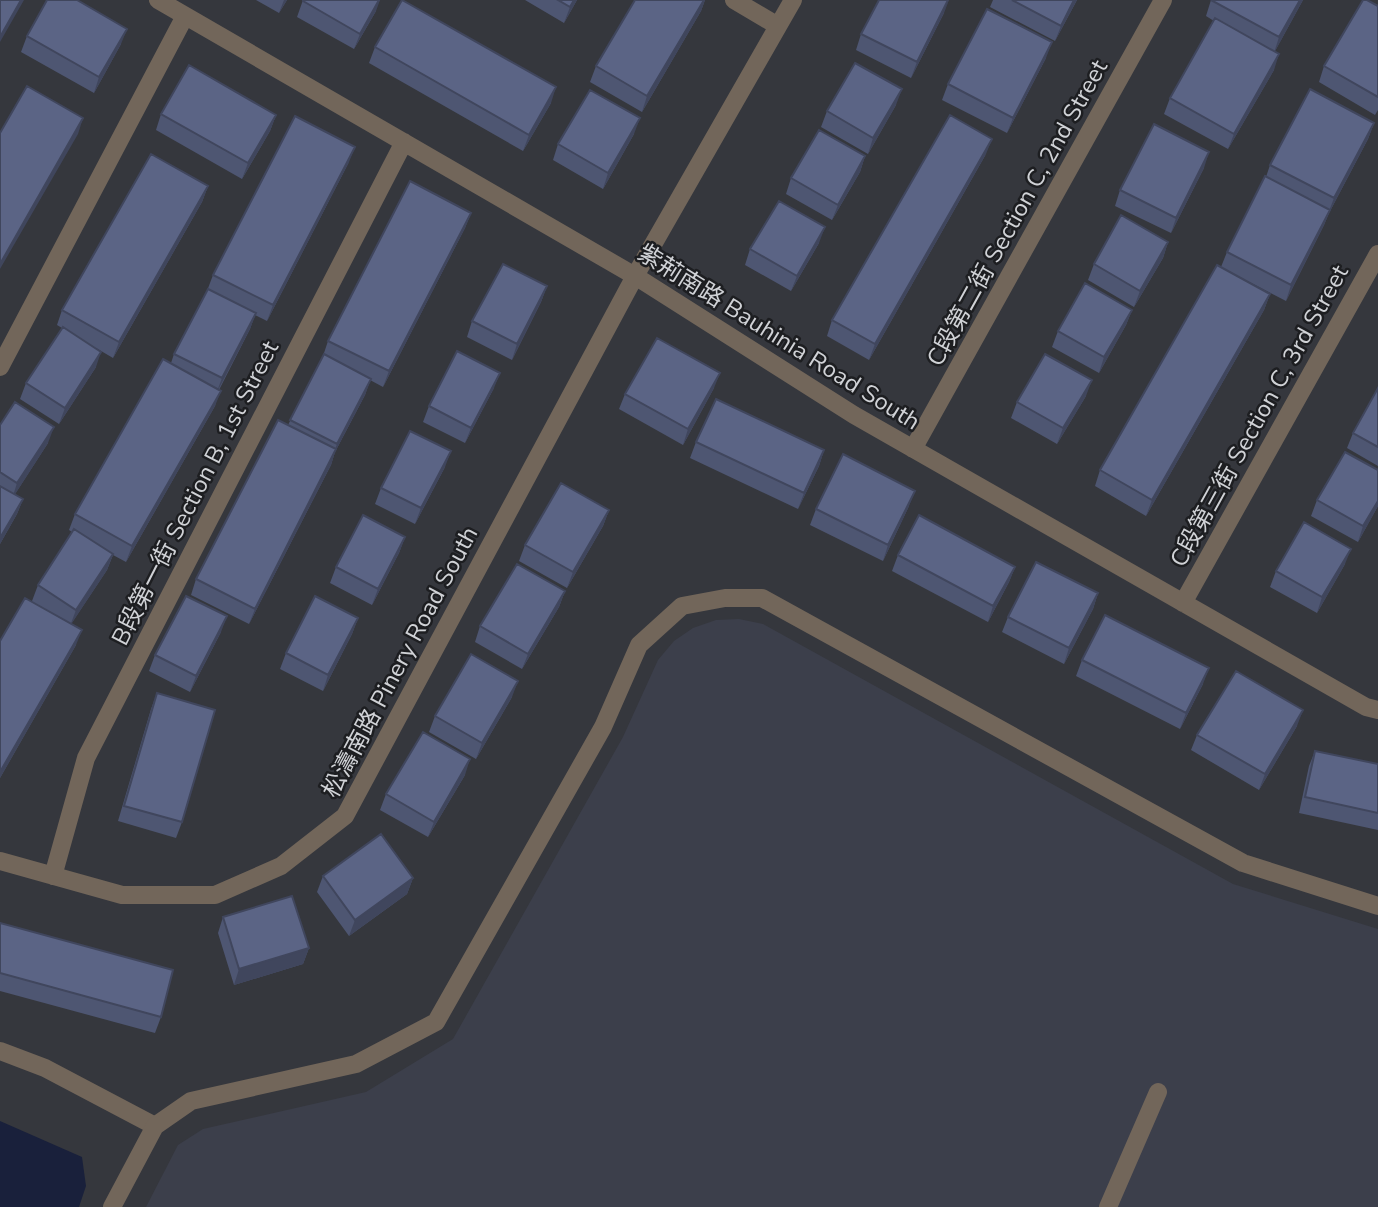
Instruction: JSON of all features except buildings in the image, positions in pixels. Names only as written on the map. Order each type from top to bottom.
[{"type":"street","name":"紫荊南路 Bauhinia Road South","points":[[158,0],[635,276],[913,449],[1366,707],[1378,710]]},
{"type":"street","points":[[734,0],[778,26]]},
{"type":"street","name":"松濤南路 Pinery Road South","points":[[0,861],[122,895],[215,895],[281,866],[345,816],[635,276],[793,0]]},
{"type":"street","name":"C段第二街 Section C, 2nd Street","points":[[913,449],[1163,0]]},
{"type":"street","points":[[0,367],[185,16]]},
{"type":"street","name":"B段第一街 Section B, 1st Street","points":[[53,876],[86,758],[404,142]]},
{"type":"street","name":"C段第三街 Section C, 3rd Street","points":[[1183,603],[1378,254]]},
{"type":"street","points":[[112,1207],[155,1126],[191,1101],[356,1064],[436,1022],[603,727],[639,645],[682,606],[725,598],[762,598],[1243,863],[1378,906]]},
{"type":"street","points":[[0,1051],[44,1068],[155,1126]]},
{"type":"street","points":[[1108,1207],[1158,1092]]},
{"type":"shaded area","points":[[739,619],[763,624],[1233,884],[1378,929],[1378,1207],[146,1207],[178,1145],[203,1129],[366,1092],[453,1039],[623,737],[658,660],[674,641],[693,628],[716,620]]},
{"type":"water","points":[[0,1121],[82,1157],[86,1186],[79,1207],[0,1207]]}]
